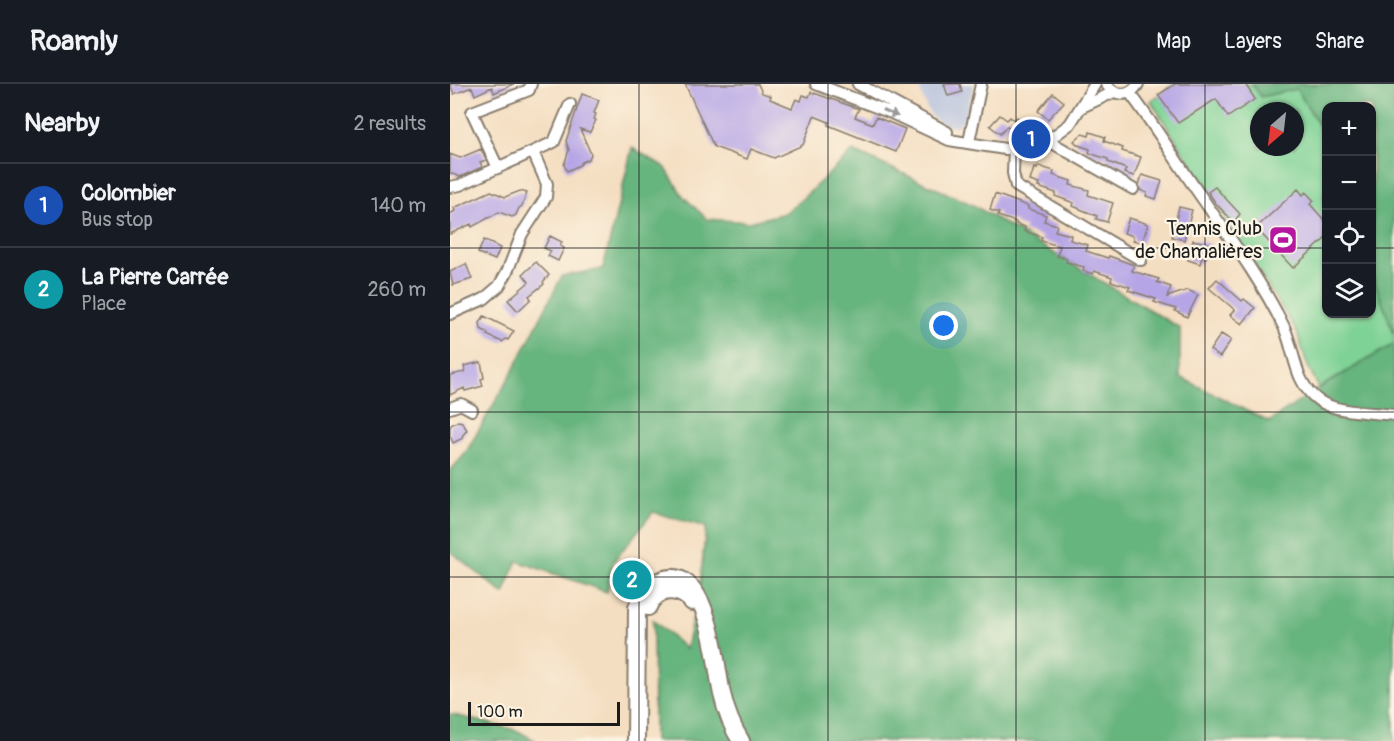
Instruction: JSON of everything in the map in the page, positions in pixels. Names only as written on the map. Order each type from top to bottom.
[{"type":"main road","points":[[646,741],[647,609],[666,585],[680,581],[695,590],[702,602],[723,696],[731,722],[741,741]]},
{"type":"main road","points":[[636,741],[637,608],[646,590],[657,582],[683,594],[693,605],[714,699],[731,741]]},
{"type":"street","points":[[498,168],[472,112],[529,90],[531,84]]},
{"type":"street","points":[[816,84],[889,112],[949,140],[998,149],[1014,149],[1054,136],[1070,124],[1095,84]]},
{"type":"street","points":[[858,84],[969,142]]},
{"type":"street","points":[[969,142],[981,84]]},
{"type":"street","points":[[1082,107],[1110,88],[1120,94],[1135,88],[1148,116],[1235,245],[1267,297],[1289,339],[1298,373],[1309,392],[1318,400],[1334,407],[1394,415]]},
{"type":"street","points":[[450,187],[460,186],[555,141],[570,104]]},
{"type":"street","points":[[1047,140],[1133,189]]},
{"type":"street","points":[[1014,149],[1012,173],[1016,186],[1141,260]]},
{"type":"street","points":[[450,314],[484,299],[499,286],[522,234],[546,197],[547,184],[533,152]]},
{"type":"street","points":[[450,408],[461,404],[472,410]]},
{"type":"shaded area","points":[[918,84],[974,84],[964,121],[956,126],[948,126],[933,118]]},
{"type":"green space","name":"Tennis Club de Chamalières","points":[[1174,84],[1252,84],[1261,97],[1297,89],[1322,130],[1322,318],[1376,318],[1376,286],[1394,334],[1394,344],[1319,388],[1307,364],[1297,332],[1151,101]]},
{"type":"green space","points":[[1252,84],[1394,84],[1394,334],[1376,286],[1376,102],[1322,102],[1322,130],[1297,89],[1261,97]]},
{"type":"green space","points":[[632,148],[665,167],[683,196],[707,219],[749,222],[785,213],[853,151],[973,205],[1180,328],[1180,377],[1269,422],[1319,388],[1394,344],[1394,741],[654,741],[653,620],[686,649],[700,584],[706,527],[653,512],[613,562],[607,592],[517,561],[504,594],[450,551],[450,471],[465,454],[513,371],[562,276],[603,269]]},
{"type":"green space","points":[[450,714],[516,730],[536,741],[450,741]]},
{"type":"building","points":[[450,84],[514,84],[494,93],[492,87],[475,95],[472,87],[454,94]]},
{"type":"building","points":[[685,84],[758,84],[762,93],[771,96],[770,99],[792,108],[796,99],[801,101],[803,95],[809,97],[811,92],[859,109],[855,117],[873,124],[876,117],[905,129],[896,152],[828,125],[829,122],[814,116],[803,145],[774,158],[751,149],[747,159],[714,147]]},
{"type":"building","points":[[944,84],[960,84],[962,92],[948,96]]},
{"type":"building","points":[[1175,84],[1245,84],[1255,99],[1228,117],[1216,99],[1178,123],[1158,95]]},
{"type":"building","points":[[1053,93],[1064,102],[1048,119],[1038,111]]},
{"type":"building","points":[[582,94],[599,100],[594,113],[596,120],[590,132],[580,129],[591,154],[589,159],[567,171],[564,165],[569,150],[566,141]]},
{"type":"building","points":[[1000,115],[1007,120],[1010,117],[1014,120],[1017,117],[1023,122],[1014,131],[1007,126],[1000,134],[990,126]]},
{"type":"building","points":[[1090,132],[1105,137],[1104,141],[1123,148],[1122,151],[1141,157],[1134,176],[1124,173],[1126,169],[1108,162],[1108,159],[1089,153],[1090,149],[1074,141],[1082,134],[1089,136]]},
{"type":"building","points":[[481,149],[486,160],[480,162],[482,167],[460,177],[450,173],[450,154],[460,158]]},
{"type":"building","points":[[1038,166],[1054,171],[1053,175],[1071,181],[1070,185],[1089,190],[1088,195],[1113,203],[1107,222],[1096,219],[1097,216],[1073,206],[1074,203],[1055,196],[1056,193],[1038,187],[1039,184],[1030,181],[1034,168],[1037,169]]},
{"type":"building","points":[[1142,175],[1162,181],[1156,199],[1146,196],[1147,193],[1140,190]]},
{"type":"building","points":[[1215,187],[1240,214],[1234,222],[1208,192]]},
{"type":"building","points":[[1298,189],[1303,195],[1306,192],[1314,201],[1310,204],[1322,218],[1322,242],[1293,268],[1256,228]]},
{"type":"building","points":[[491,191],[505,197],[520,191],[527,193],[516,215],[512,217],[499,212],[472,227],[471,224],[450,234],[450,214],[455,211],[454,208]]},
{"type":"building","points":[[995,194],[1046,215],[1044,221],[1057,225],[1055,231],[1071,235],[1070,240],[1088,245],[1086,251],[1134,265],[1132,271],[1159,279],[1157,282],[1171,287],[1167,297],[1188,290],[1198,295],[1187,317],[1175,311],[1176,309],[1154,302],[1156,299],[1128,290],[1130,287],[1111,281],[1112,277],[1094,271],[1093,274],[1083,271],[1084,267],[1066,262],[1067,259],[1057,256],[1060,246],[1041,241],[1042,237],[1024,231],[1025,227],[998,216],[999,213],[990,210]]},
{"type":"building","points":[[1179,207],[1192,210],[1184,240],[1172,237]]},
{"type":"building","points":[[1129,218],[1148,224],[1142,243],[1124,233]]},
{"type":"building","points":[[550,236],[562,242],[560,246],[564,248],[558,261],[548,256],[551,251],[544,248]]},
{"type":"building","points":[[484,240],[500,248],[495,260],[478,253]]},
{"type":"building","points":[[1193,240],[1210,244],[1206,258],[1202,257],[1200,264],[1188,260]]},
{"type":"building","points":[[536,262],[549,275],[543,282],[544,284],[529,296],[531,299],[518,311],[508,300],[529,282],[523,274]]},
{"type":"building","points":[[466,264],[472,279],[453,285],[450,272]]},
{"type":"building","points":[[1217,279],[1242,301],[1244,299],[1255,308],[1242,324],[1230,315],[1235,310],[1209,288]]},
{"type":"building","points":[[484,316],[514,331],[508,340],[502,342],[487,335],[488,333],[481,329],[480,323]]},
{"type":"building","points":[[1221,334],[1231,340],[1220,357],[1210,350]]},
{"type":"building","points":[[481,362],[483,386],[465,391],[464,388],[450,395],[450,375],[465,372],[464,366]]},
{"type":"building","points":[[458,421],[462,422],[467,430],[463,438],[453,443],[450,428]]},
{"type":"place","name":"Colombier","points":[[1031,139]]},
{"type":"place","name":"Tennis Club de Chamalières","points":[[1283,240]]},
{"type":"place","name":"La Pierre Carrée","points":[[632,580]]}]
